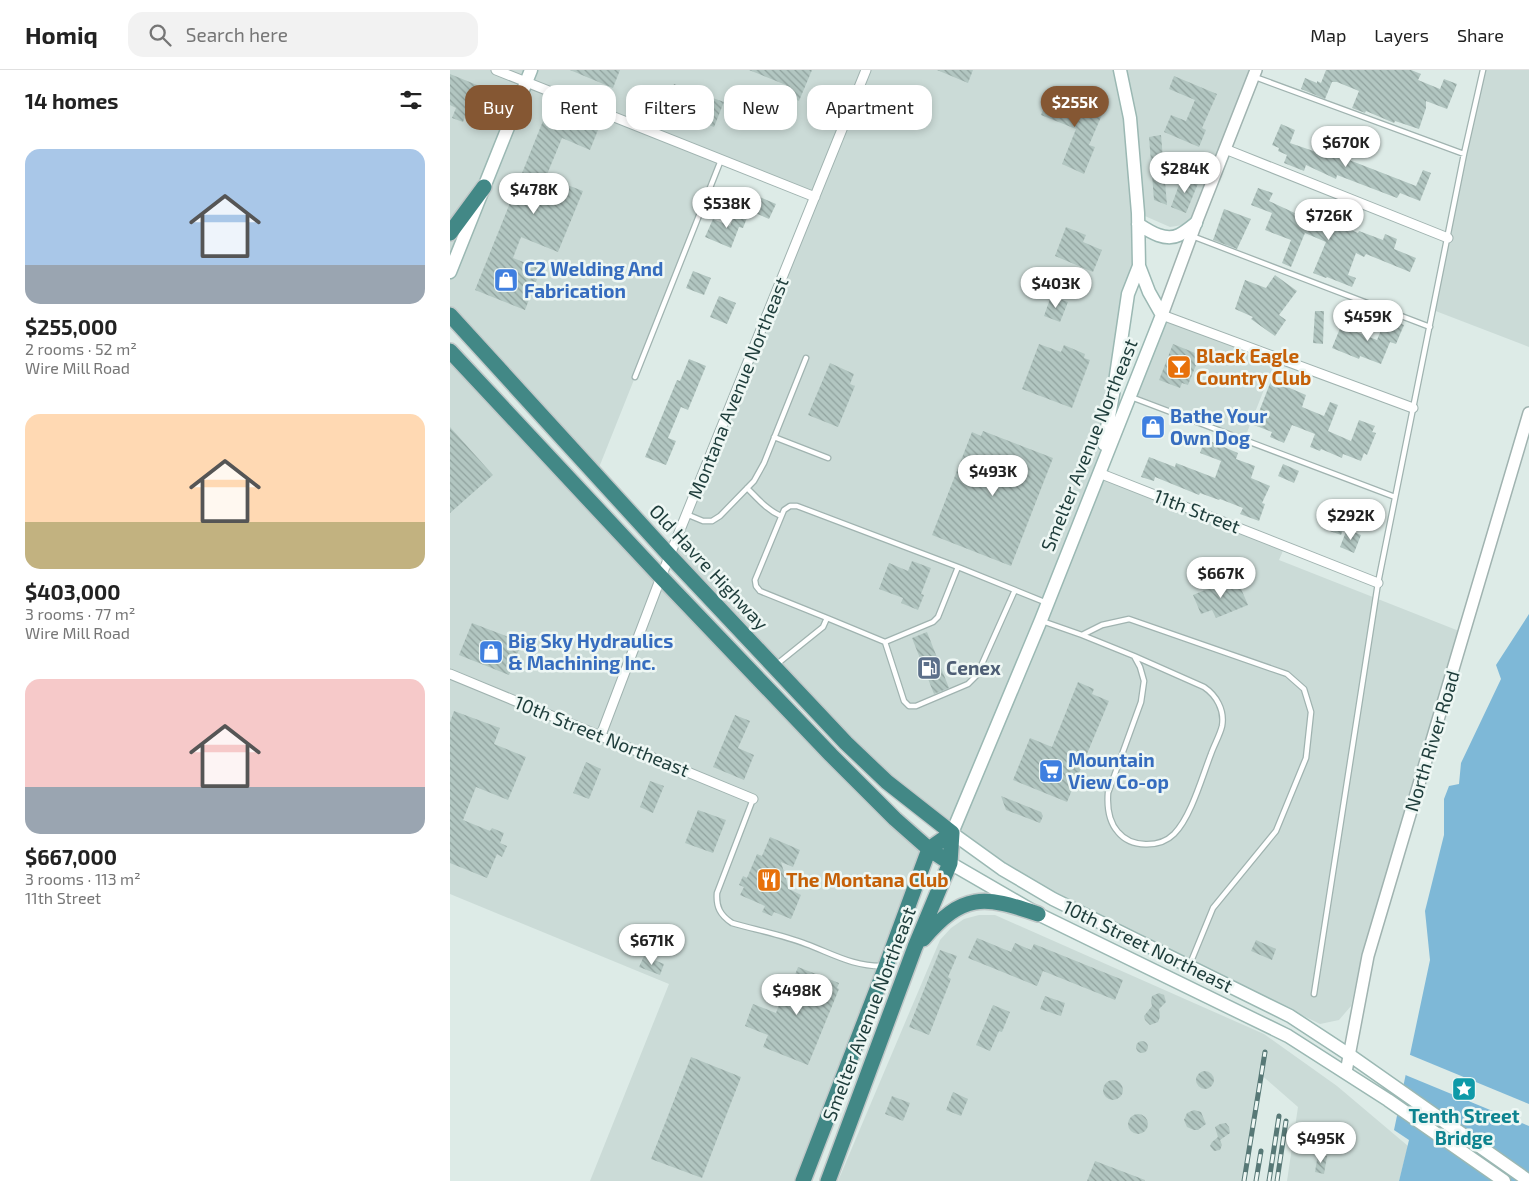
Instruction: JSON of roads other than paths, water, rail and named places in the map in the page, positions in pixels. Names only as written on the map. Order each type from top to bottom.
[{"type":"highway","points":[[450,234],[484,187]]},
{"type":"highway","name":"Old Havre Highway","points":[[450,315],[670,556],[846,743],[887,782],[952,833]]},
{"type":"highway","points":[[450,351],[661,577],[831,755],[895,819],[929,849],[950,863]]},
{"type":"highway","points":[[929,849],[952,833]]},
{"type":"highway","name":"Smelter Avenue Northeast","points":[[828,1181],[915,947],[950,863],[952,833]]},
{"type":"highway","name":"Smelter Avenue Northeast","points":[[803,1181],[929,849]]},
{"type":"highway","points":[[915,947],[947,914],[970,904],[982,901],[996,901],[1038,914]]},
{"type":"main road","points":[[1120,70],[1130,118],[1138,224],[1139,266],[1149,292],[1162,315]]},
{"type":"main road","points":[[450,272],[528,76]]},
{"type":"main road","points":[[1138,224],[1152,233],[1166,237],[1178,236],[1196,223]]},
{"type":"main road","points":[[1099,473],[1114,390],[1128,294],[1139,266]]},
{"type":"main road","name":"Smelter Avenue Northeast","points":[[952,833],[1048,604],[1162,315]]},
{"type":"main road","name":"10th Street Northeast","points":[[952,833],[1002,869],[1053,899],[1290,1016],[1385,1079],[1529,1181]]},
{"type":"main road","name":"10th Street Northeast","points":[[950,863],[1038,914],[1288,1036],[1388,1100],[1504,1181]]},
{"type":"street","points":[[496,70],[528,76],[815,197]]},
{"type":"street","name":"Montana Avenue Northeast","points":[[600,734],[686,514],[866,70]]},
{"type":"street","name":"Smelter Avenue Northeast","points":[[1162,315],[1255,73]]},
{"type":"street","points":[[1225,150],[1448,238]]},
{"type":"street","points":[[1162,315],[1413,408]]},
{"type":"street","name":"North River Road","points":[[1346,1072],[1368,956],[1529,413]]},
{"type":"street","name":"11th Street","points":[[1099,473],[1378,583]]},
{"type":"street","name":"10th Street Northeast","points":[[450,674],[600,734],[754,799]]},
{"type":"lane","points":[[1314,994],[1378,583],[1464,154],[1483,70]]},
{"type":"lane","points":[[1255,73],[1464,154]]},
{"type":"lane","points":[[635,377],[722,159]]},
{"type":"lane","points":[[1191,236],[1430,327]]},
{"type":"lane","points":[[686,514],[703,521],[712,521],[720,516],[754,481],[764,463],[806,358]]},
{"type":"lane","points":[[1129,396],[1395,497]]},
{"type":"lane","points":[[774,436],[828,458]]},
{"type":"lane","points":[[747,488],[763,505],[781,516]]},
{"type":"lane","points":[[958,568],[938,617],[933,622],[885,642],[760,591],[756,586],[755,580],[784,510],[790,506],[796,506],[958,568],[1015,590],[1048,604]]},
{"type":"lane","points":[[885,642],[904,701],[909,706],[916,706],[968,684],[976,675],[1015,590]]},
{"type":"lane","points":[[774,667],[823,627],[827,618]]},
{"type":"lane","points":[[1082,636],[1102,625],[1129,618],[1287,674],[1304,689],[1311,712],[1306,758],[1276,831],[1213,908],[1190,966]]},
{"type":"lane","points":[[1041,620],[1134,656],[1204,686],[1212,692],[1221,707],[1222,725],[1186,817],[1174,834],[1162,842],[1145,845],[1119,834],[1111,821],[1107,808],[1108,793],[1141,702],[1144,681],[1134,656]]},
{"type":"lane","points":[[754,799],[717,892],[718,908],[723,917],[732,923],[805,943],[840,958],[868,966],[886,966]]},
{"type":"water","points":[[1529,614],[1529,1181],[1399,1181],[1409,1140],[1394,1130],[1430,960],[1425,911],[1444,835],[1444,799],[1449,786],[1459,784],[1461,763],[1501,679],[1496,665]]},
{"type":"railway","points":[[1244,1181],[1265,1052]]},
{"type":"railway","points":[[1269,1181],[1279,1116]]},
{"type":"railway","points":[[1277,1181],[1286,1121]]},
{"type":"railway","points":[[1256,1181],[1261,1151]]},
{"type":"place","name":"C2 Welding And Fabrication","points":[[506,280]]},
{"type":"place","name":"Black Eagle Country Club","points":[[1179,367]]},
{"type":"place","name":"Bathe Your Own Dog","points":[[1153,427]]},
{"type":"place","name":"Big Sky Hydraulics & Machining Inc.","points":[[491,652]]},
{"type":"place","name":"Cenex","points":[[929,668]]},
{"type":"place","name":"Mountain View Co-op","points":[[1051,771]]},
{"type":"place","name":"The Montana Club","points":[[769,880]]},
{"type":"place","name":"Tenth Street Bridge","points":[[1464,1089]]}]
